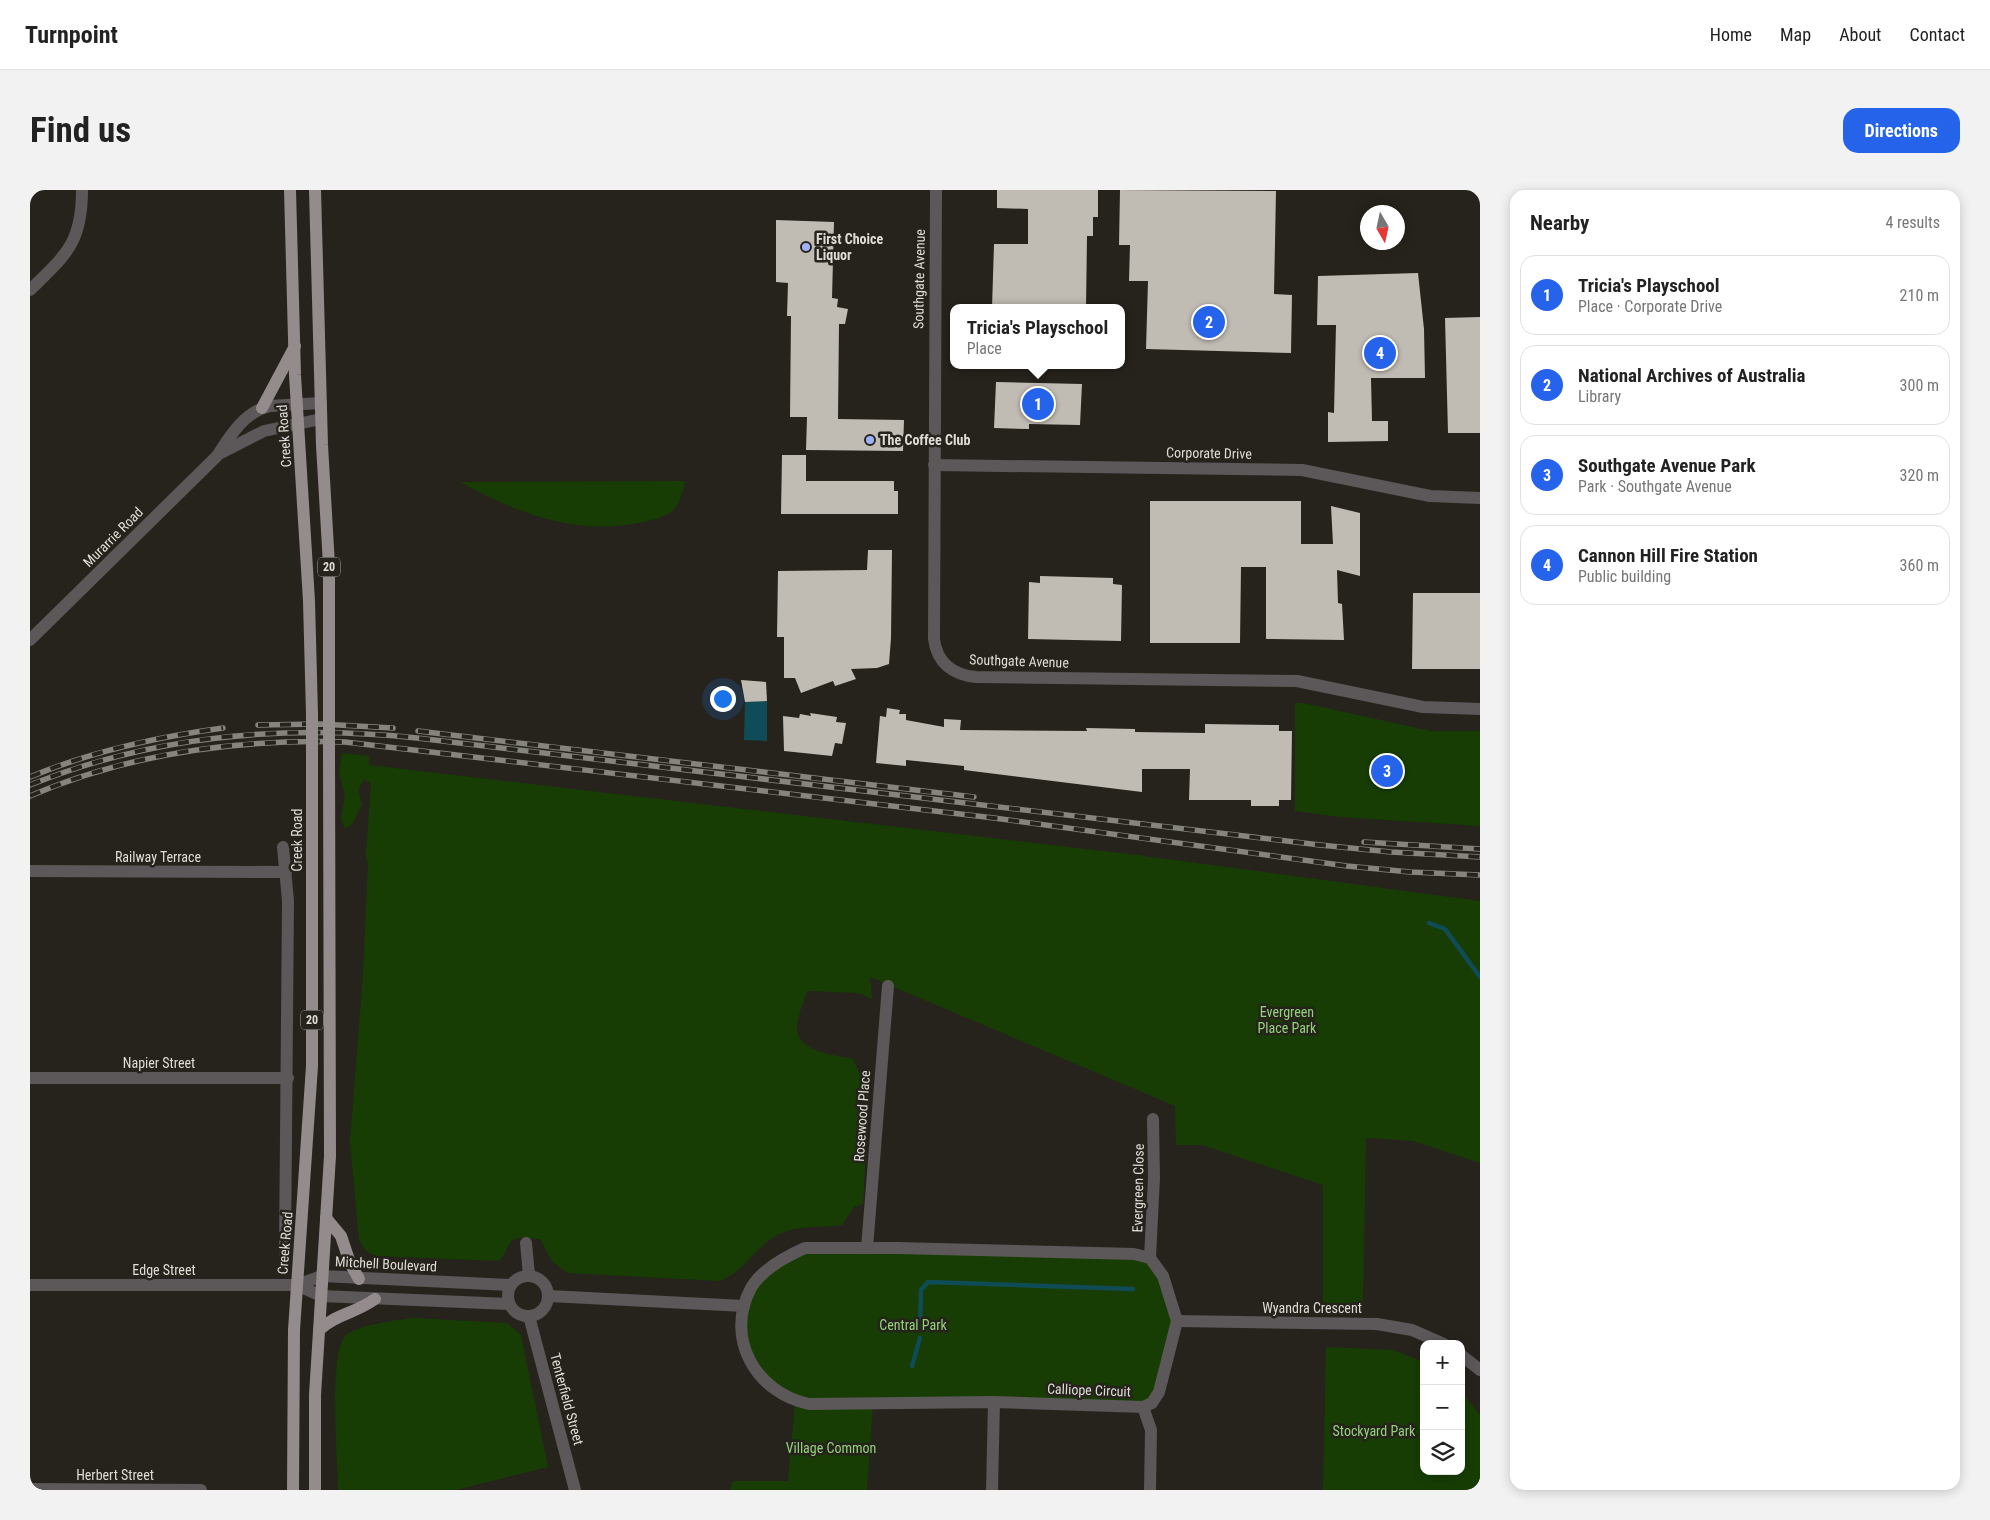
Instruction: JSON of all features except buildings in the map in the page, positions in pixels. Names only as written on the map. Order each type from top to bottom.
[{"type":"main road","name":"Creek Road","points":[[290,190],[297,405],[310,601],[312,714],[312,1066],[293,1354],[293,1490]]},
{"type":"main road","name":"20","points":[[315,190],[321,403],[329,565],[330,754],[330,1156],[315,1395],[316,1490]]},
{"type":"main road","points":[[262,408],[295,346]]},
{"type":"main road","points":[[326,1218],[341,1236],[350,1263],[359,1279]]},
{"type":"main road","points":[[319,1330],[333,1318],[361,1309],[375,1299]]},
{"type":"street","points":[[30,290],[63,258],[74,240],[81,214],[82,190]]},
{"type":"street","name":"Southgate Avenue","points":[[936,190],[934,639],[936,651],[942,662],[957,673],[976,677],[1298,681],[1423,707],[1480,709]]},
{"type":"street","points":[[262,408],[321,403]]},
{"type":"street","name":"Murarrie Road","points":[[30,640],[217,456],[232,433],[250,415],[262,408]]},
{"type":"street","name":"Murarrie Road","points":[[217,456],[264,431],[322,419]]},
{"type":"street","name":"Corporate Drive","points":[[934,465],[1302,470],[1430,496],[1480,498]]},
{"type":"street","name":"Creek Road","points":[[283,847],[286,872],[288,1078],[285,1253]]},
{"type":"street","name":"Railway Terrace","points":[[30,871],[286,872]]},
{"type":"street","name":"Rosewood Place","points":[[867,1248],[888,986]]},
{"type":"street","name":"Napier Street","points":[[30,1078],[288,1078]]},
{"type":"street","name":"Evergreen Close","points":[[1150,1258],[1154,1178],[1153,1119]]},
{"type":"street","points":[[526,1243],[528,1275]]},
{"type":"street","name":"Calliope Circuit","points":[[1150,1258],[1134,1254],[806,1248],[784,1257],[751,1286],[744,1306],[742,1337],[750,1363],[765,1383],[779,1394],[795,1402],[809,1404],[994,1402],[1143,1406],[1152,1403],[1159,1392],[1177,1321]]},
{"type":"street","points":[[1150,1258],[1162,1276],[1177,1321]]},
{"type":"street","points":[[528,1275],[535,1276],[545,1284],[549,1296],[545,1307],[535,1315],[529,1316],[518,1313],[509,1304],[510,1285],[518,1278],[528,1275]]},
{"type":"street","name":"Mitchell Boulevard","points":[[297,1285],[322,1276],[510,1285]]},
{"type":"street","name":"Edge Street","points":[[30,1284],[297,1285]]},
{"type":"street","points":[[297,1285],[321,1296],[509,1304]]},
{"type":"street","points":[[549,1296],[744,1306]]},
{"type":"street","name":"Tenterfield Street","points":[[529,1316],[575,1490]]},
{"type":"street","name":"Wyandra Crescent","points":[[1177,1321],[1377,1324],[1412,1330],[1435,1340]]},
{"type":"street","points":[[1465,1358],[1480,1370]]},
{"type":"street","points":[[992,1490],[994,1402]]},
{"type":"street","points":[[1143,1406],[1151,1432],[1150,1490]]},
{"type":"street","name":"Herbert Street","points":[[30,1489],[201,1490]]},
{"type":"green space","points":[[685,481],[678,503],[671,512],[655,519],[619,526],[571,524],[548,519],[503,503],[460,482]]},
{"type":"green space","points":[[1295,703],[1303,703],[1431,731],[1480,731],[1480,826],[1340,817],[1295,811]]},
{"type":"green space","name":"Evergreen Place Park","points":[[342,753],[369,756],[369,765],[1137,855],[1480,901],[1480,1163],[1413,1141],[1366,1138],[1363,1305],[1323,1304],[1323,1185],[1202,1145],[1176,1145],[1175,1106],[870,977],[872,999],[859,993],[807,991],[797,1025],[798,1034],[808,1047],[826,1054],[853,1059],[859,1073],[870,1077],[863,1204],[854,1207],[842,1225],[798,1228],[784,1232],[766,1243],[736,1271],[719,1281],[567,1273],[552,1261],[540,1239],[528,1238],[518,1238],[512,1241],[498,1261],[374,1255],[366,1250],[359,1239],[350,1142],[363,975],[368,866],[366,855],[371,784],[364,779],[358,790],[362,804],[353,823],[345,829],[341,819],[345,795],[339,773]]},
{"type":"green space","name":"Central Park","points":[[805,1248],[1150,1258],[1177,1321],[1152,1403],[873,1403],[867,1490],[730,1490],[733,1481],[788,1481],[795,1402],[779,1394],[742,1337],[751,1286]]},
{"type":"green space","points":[[416,1318],[507,1323],[521,1335],[548,1467],[456,1490],[338,1490],[335,1408],[337,1362],[340,1345],[346,1335],[359,1328],[390,1321]]},
{"type":"green space","name":"Stockyard Park","points":[[1326,1347],[1393,1350],[1420,1360],[1420,1475],[1465,1475],[1465,1396],[1480,1415],[1480,1490],[1323,1490]]},
{"type":"water","points":[[767,701],[767,741],[744,740],[745,702]]},
{"type":"waterway","points":[[1429,923],[1445,929],[1480,977]]},
{"type":"waterway","points":[[920,1327],[921,1290],[928,1282],[1133,1289]]},
{"type":"waterway","points":[[912,1366],[920,1338]]},
{"type":"railway","points":[[258,725],[320,724],[393,728]]},
{"type":"railway","points":[[30,777],[101,752],[174,736],[223,728]]},
{"type":"railway","points":[[418,731],[974,797]]},
{"type":"railway","points":[[30,785],[77,768],[172,744],[269,734],[318,732],[367,734],[417,738],[1320,845],[1391,852],[1480,857]]},
{"type":"railway","points":[[30,796],[106,769],[184,752],[264,743],[345,742],[994,818],[1347,866],[1410,872],[1480,875]]},
{"type":"railway","points":[[1364,842],[1480,849]]},
{"type":"place","name":"First Choice Liquor","points":[[806,247]]},
{"type":"place","name":"National Archives of Australia","points":[[1209,322]]},
{"type":"place","name":"Cannon Hill Fire Station","points":[[1380,353]]},
{"type":"place","name":"Tricia's Playschool","points":[[1038,404]]},
{"type":"place","name":"The Coffee Club","points":[[870,440]]},
{"type":"place","name":"Southgate Avenue Park","points":[[1387,771]]},
{"type":"park label","name":"Village Common","points":[[831,1448]]}]
